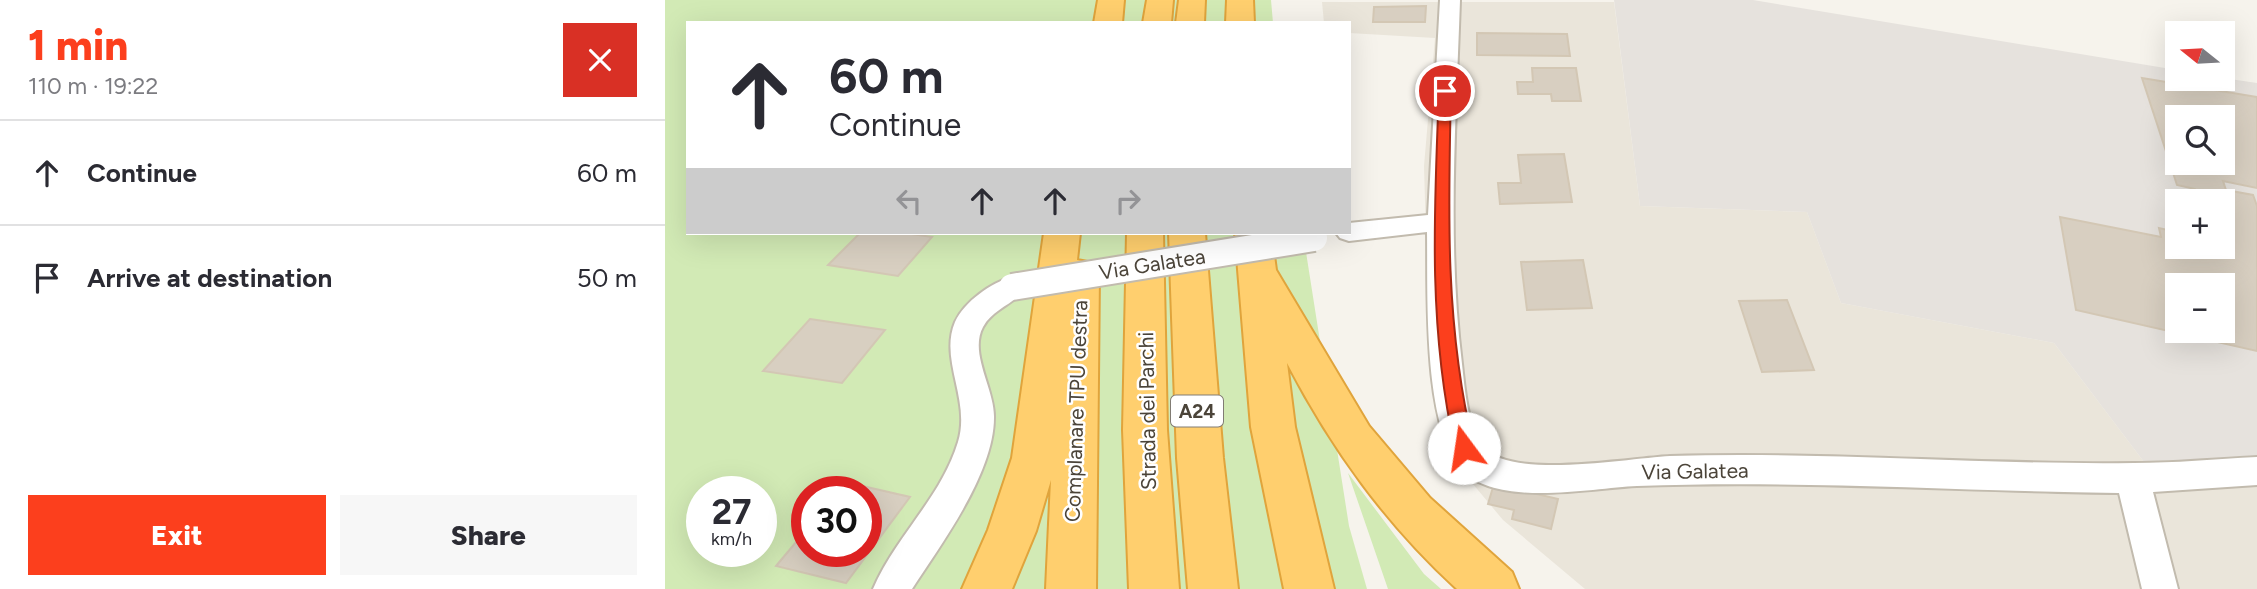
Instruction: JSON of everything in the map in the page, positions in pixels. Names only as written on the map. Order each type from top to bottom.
[{"type":"highway","points":[[1108,21],[1111,0]]},
{"type":"highway","points":[[1157,21],[1160,0]]},
{"type":"highway","points":[[1190,21],[1192,0]]},
{"type":"highway","points":[[1240,0],[1240,21]]},
{"type":"highway","points":[[987,589],[1012,531],[1035,458],[1062,235]]},
{"type":"highway","name":"Complanare TPU destra","points":[[1071,589],[1081,235]]},
{"type":"highway","name":"Strada dei Parchi","points":[[1145,235],[1145,430],[1153,589]]},
{"type":"highway","name":"A24","points":[[1187,235],[1200,458],[1213,589]]},
{"type":"highway","points":[[1254,250],[1273,427],[1308,589]]},
{"type":"highway","points":[[1254,250],[1335,407],[1370,462],[1445,550],[1494,589]]},
{"type":"street","points":[[1440,222],[1450,0]]},
{"type":"street","name":"Via Galatea","points":[[1351,232],[1440,222],[1445,338],[1459,429],[1469,455],[1497,474],[1520,478],[1711,468],[2132,478],[2257,471]]},
{"type":"street","name":"Via Galatea","points":[[891,589],[953,492],[975,439],[979,404],[963,356],[967,330],[987,304],[1012,287],[1331,235]]},
{"type":"street","points":[[2132,478],[2160,589]]},
{"type":"shaded area","points":[[1614,0],[1753,0],[2165,68],[2165,91],[2235,91],[2235,80],[2257,83],[2257,459],[2144,462],[2054,343],[1841,303],[1807,212],[1640,206]]},
{"type":"shaded area","points":[[1322,2],[1614,2],[1640,206],[1807,212],[1841,303],[2054,343],[2144,462],[2257,459],[2257,589],[1585,589],[1503,520],[1447,453],[1430,380],[1424,166],[1435,38],[1351,33],[1351,21],[1324,21]]},
{"type":"green space","points":[[665,0],[1271,0],[1273,21],[686,21],[686,235],[1303,235],[1349,526],[1367,589],[665,589]]},
{"type":"green space","points":[[1348,473],[1424,574],[1441,589],[1388,589]]},
{"type":"building","points":[[1426,6],[1425,22],[1373,22],[1374,7]]},
{"type":"building","points":[[1477,33],[1567,34],[1570,56],[1477,55]]},
{"type":"building","points":[[1532,68],[1576,68],[1581,101],[1552,101],[1551,94],[1518,94],[1517,82],[1533,82]]},
{"type":"building","points":[[2142,78],[2165,82],[2165,91],[2221,91],[2257,97],[2257,188],[2223,181],[2226,189],[2195,189],[2177,185],[2174,175],[2235,175],[2235,105],[2165,105],[2165,148]]},
{"type":"building","points":[[1564,154],[1572,202],[1500,204],[1498,183],[1521,183],[1518,155]]},
{"type":"building","points":[[2235,192],[2253,195],[2257,206],[2257,351],[2222,343],[2235,343],[2235,273],[2165,273],[2165,330],[2076,310],[2060,217],[2161,237],[2159,228],[2165,229],[2165,259],[2235,259]]},
{"type":"building","points":[[858,235],[932,237],[898,276],[828,265]]},
{"type":"building","points":[[1583,260],[1592,308],[1527,310],[1521,262]]},
{"type":"building","points":[[1787,300],[1814,370],[1762,372],[1739,301]]},
{"type":"building","points":[[810,319],[885,330],[842,383],[763,371]]},
{"type":"building","points":[[1494,484],[1558,499],[1551,529],[1512,519],[1514,510],[1488,504]]},
{"type":"building","points":[[882,491],[910,497],[882,535]]},
{"type":"building","points":[[791,548],[791,567],[858,567],[846,583],[777,565]]},
{"type":"route","points":[[1445,91],[1440,222],[1445,338],[1452,397],[1464,448]]}]
